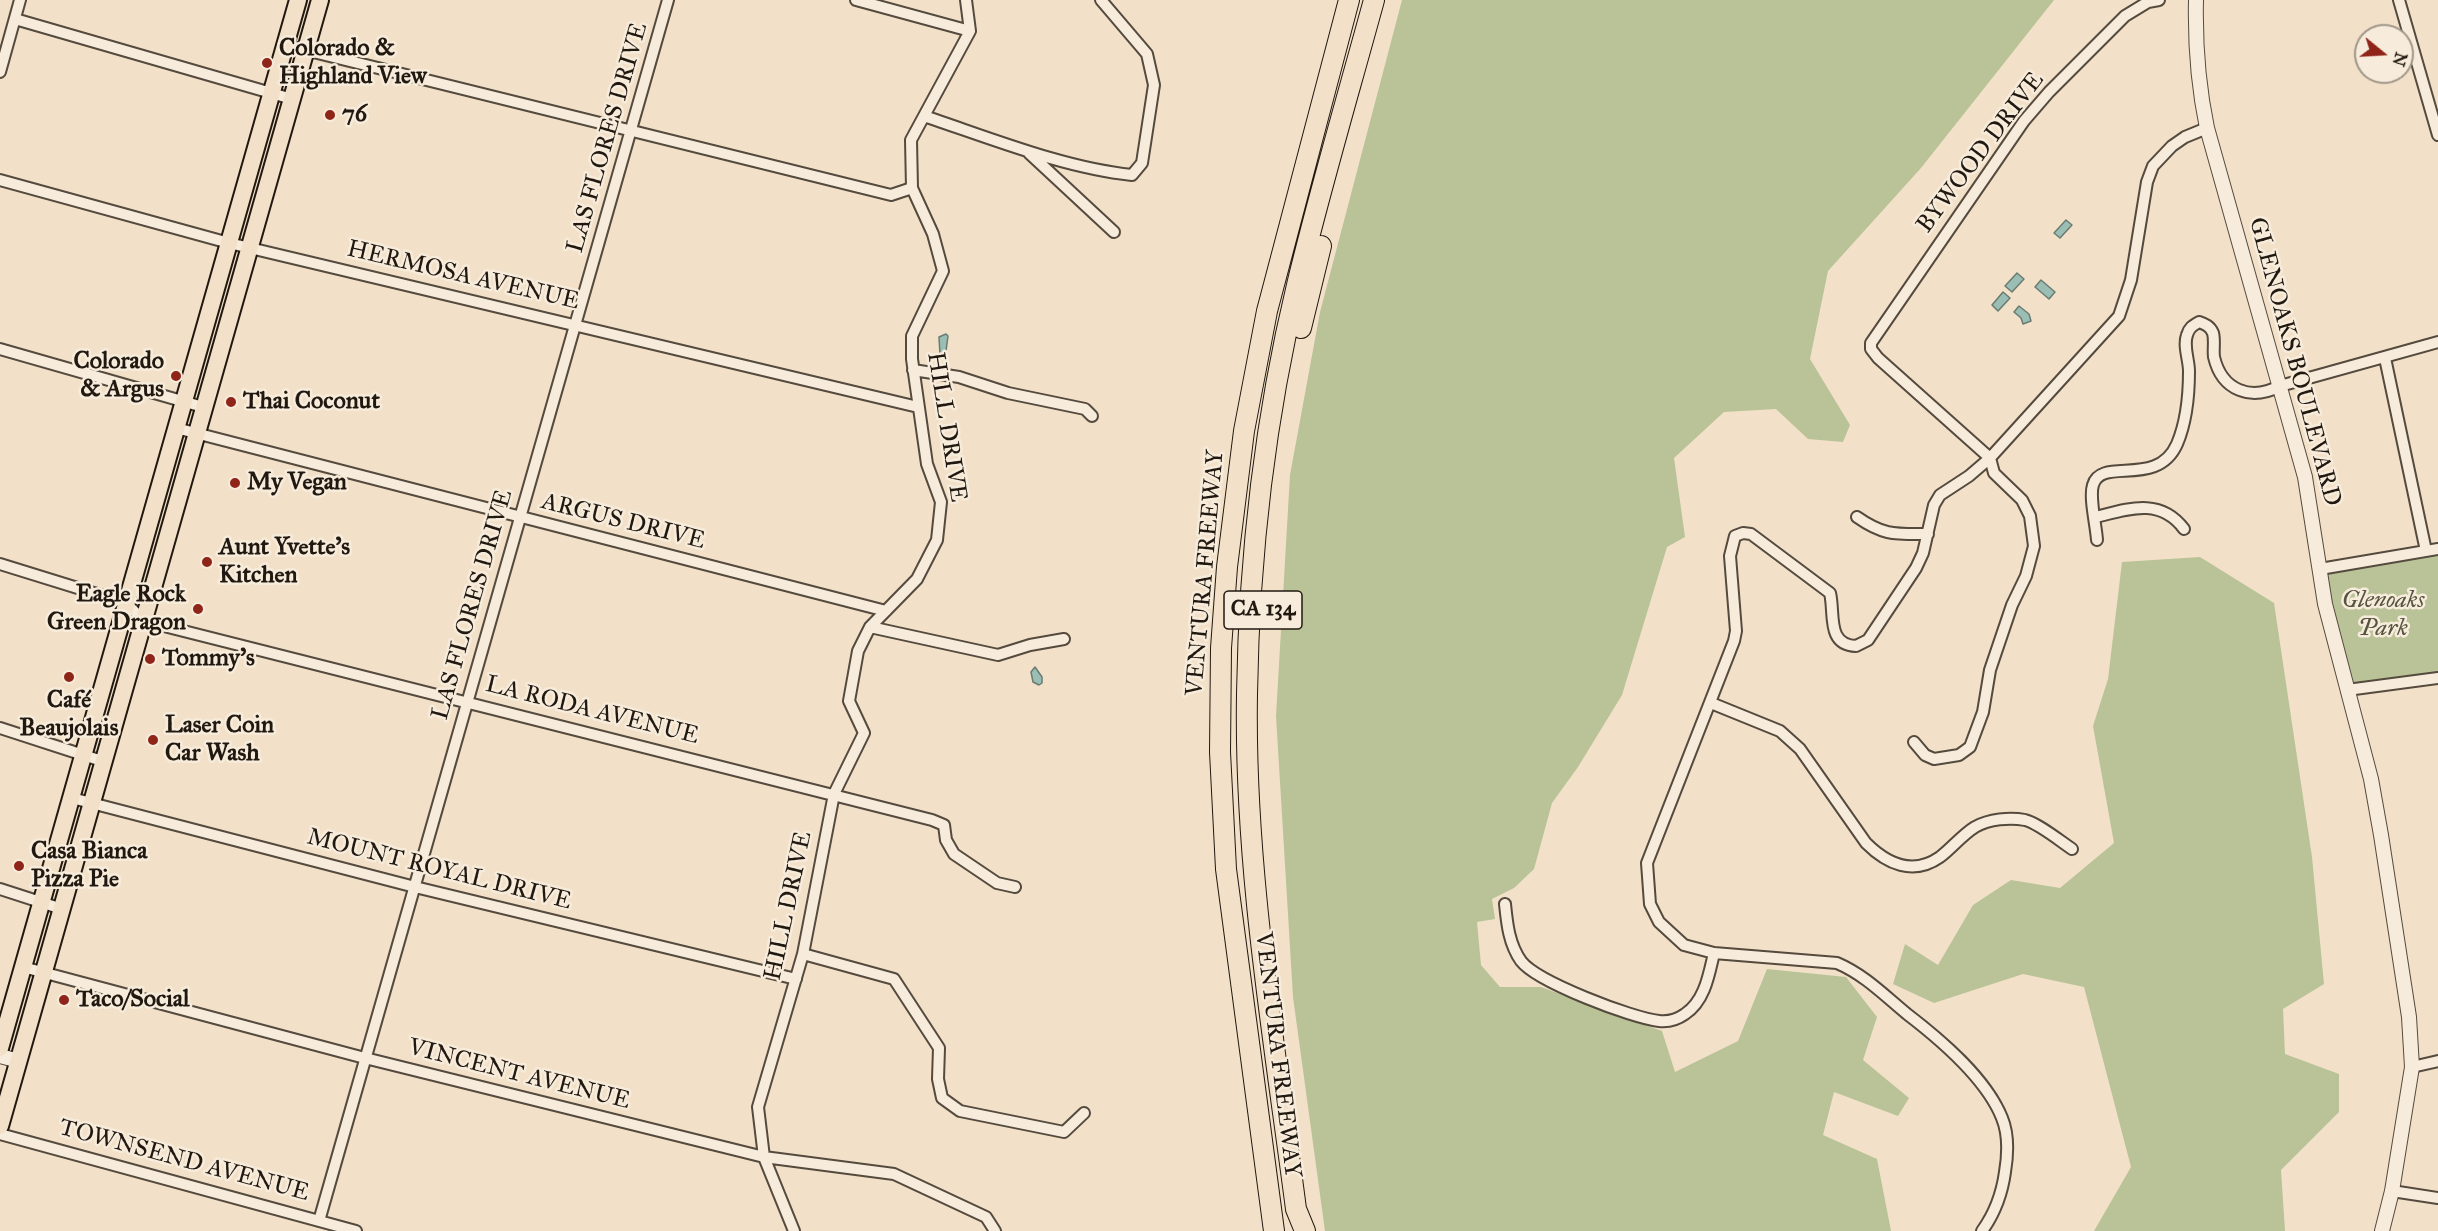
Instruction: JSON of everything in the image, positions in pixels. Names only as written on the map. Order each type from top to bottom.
[{"type":"highway","name":"VENTURA FREEWAY","points":[[1274,1231],[1226,869],[1220,752],[1221,648],[1227,567],[1244,431],[1267,311],[1349,0]]},
{"type":"highway","points":[[1306,1231],[1296,1209],[1259,916],[1249,795],[1247,694],[1255,557],[1269,433],[1297,287],[1374,0]]},
{"type":"highway","name":"VENTURA FREEWAY","points":[[1306,1231],[1264,863],[1259,724],[1260,647],[1273,495],[1296,351],[1385,0]]},
{"type":"highway","points":[[1227,567],[1236,587],[1232,705],[1235,828],[1240,893],[1282,1231]]},
{"type":"main road","points":[[0,1048],[298,0]]},
{"type":"main road","points":[[0,1126],[320,0]]},
{"type":"street","points":[[0,72],[20,0]]},
{"type":"street","name":"LAS FLORES DRIVE","points":[[319,1221],[577,325],[668,0]]},
{"type":"street","points":[[856,0],[970,31],[966,0]]},
{"type":"street","points":[[924,116],[1027,151],[1113,173],[1132,175],[1142,163],[1154,85],[1147,54],[1101,0]]},
{"type":"street","name":"BYWOOD DRIVE","points":[[1990,458],[1878,358],[1871,349],[1873,338],[2024,121],[2049,92],[2125,16],[2148,2],[2159,0]]},
{"type":"street","name":"GLENOAKS BOULEVARD","points":[[2196,0],[2199,87],[2207,128],[2305,477],[2331,632],[2371,779],[2409,1017],[2412,1067],[2392,1191],[2382,1231]]},
{"type":"street","points":[[2399,0],[2438,135]]},
{"type":"street","points":[[15,19],[292,99]]},
{"type":"street","name":"HILL DRIVE","points":[[794,1231],[764,1157],[758,1107],[803,954],[834,794],[864,733],[849,700],[858,651],[870,627],[917,579],[937,540],[940,502],[927,464],[913,370],[912,336],[943,271],[933,234],[912,188],[911,140],[970,31]]},
{"type":"street","points":[[285,45],[891,195],[912,188]]},
{"type":"street","points":[[1982,1231],[2003,1189],[2008,1154],[2002,1118],[1984,1087],[1972,1073],[1923,1026],[1854,970],[1837,963],[1714,953],[1684,945],[1659,922],[1650,904],[1647,863],[1711,704],[1736,631],[1730,556],[1732,540],[1735,536],[1743,533],[1751,534],[1830,593],[1835,636],[1845,644],[1857,646],[1868,640],[1916,568],[1928,534],[1934,505],[1940,495],[1969,476],[1990,458],[2119,316],[2131,280],[2147,182],[2153,166],[2172,146],[2185,137],[2207,128]]},
{"type":"street","points":[[1027,151],[1114,232]]},
{"type":"street","name":"HERMOSA AVENUE","points":[[0,180],[229,243],[918,407]]},
{"type":"street","points":[[2097,540],[2096,517],[2091,497],[2093,483],[2100,474],[2112,471],[2151,469],[2170,455],[2177,443],[2188,390],[2186,337],[2191,326],[2199,322],[2207,325],[2213,334],[2214,356],[2220,373],[2236,389],[2245,393],[2268,392],[2280,386],[2438,342]]},
{"type":"street","points":[[0,349],[203,407]]},
{"type":"street","points":[[2385,358],[2426,551]]},
{"type":"street","points":[[913,370],[959,376],[1008,393],[1085,409],[1092,416]]},
{"type":"street","name":"ARGUS DRIVE","points":[[176,428],[885,611]]},
{"type":"street","points":[[1914,742],[1925,754],[1934,759],[1959,755],[1970,747],[1983,712],[1990,670],[2034,546],[2030,516],[2022,500],[1994,473],[1990,458]]},
{"type":"street","points":[[2096,517],[2126,507],[2139,507],[2165,513],[2178,520],[2184,530]]},
{"type":"street","points":[[1857,517],[1874,529],[1895,534],[1928,534]]},
{"type":"street","points":[[2320,569],[2438,549]]},
{"type":"street","points":[[0,564],[126,603],[144,621]]},
{"type":"street","name":"LA RODA AVENUE","points":[[144,621],[932,819],[944,825],[946,840],[954,854],[997,883],[1015,887]]},
{"type":"street","points":[[870,627],[999,655],[1030,645],[1064,639]]},
{"type":"street","points":[[2347,690],[2438,678]]},
{"type":"street","points":[[1711,704],[1780,731],[1788,737],[1800,749],[1866,843],[1878,855],[1893,864],[1916,867],[1924,865],[1939,858],[1976,826],[1999,819],[2026,820],[2072,849]]},
{"type":"street","points":[[0,728],[105,762]]},
{"type":"street","name":"MOUNT ROYAL DRIVE","points":[[72,798],[415,887],[796,979]]},
{"type":"street","points":[[0,889],[62,909]]},
{"type":"street","points":[[1505,904],[1507,928],[1522,963],[1544,980],[1646,1019],[1662,1021],[1675,1019],[1688,1012],[1703,994],[1714,953]]},
{"type":"street","points":[[803,954],[894,979],[939,1048],[938,1079],[942,1098],[960,1111],[1064,1132],[1084,1113]]},
{"type":"street","name":"VINCENT AVENUE","points":[[23,967],[366,1058],[764,1157],[894,1174],[986,1217],[995,1231]]},
{"type":"street","points":[[0,1056],[19,1061]]},
{"type":"street","points":[[2412,1067],[2438,1061]]},
{"type":"street","name":"TOWNSEND AVENUE","points":[[0,1134],[356,1231]]},
{"type":"street","points":[[2392,1191],[2438,1198]]},
{"type":"green space","points":[[1402,0],[2054,0],[1921,168],[1828,271],[1810,359],[1850,425],[1843,442],[1808,439],[1776,409],[1724,412],[1674,458],[1685,537],[1667,547],[1622,695],[1578,767],[1552,803],[1534,869],[1514,888],[1492,899],[1495,919],[1477,922],[1481,965],[1500,987],[1541,987],[1662,1031],[1675,1072],[1738,1041],[1767,969],[1846,977],[1877,1017],[1863,1060],[1909,1098],[1898,1116],[1834,1092],[1823,1135],[1877,1159],[1891,1231],[1325,1231],[1293,997],[1276,716],[1290,475],[1320,312]]},
{"type":"green space","name":"Glenoaks Park","points":[[2438,549],[2438,678],[2347,690],[2320,569]]},
{"type":"green space","points":[[2200,557],[2274,603],[2312,857],[2324,984],[2283,1009],[2285,1054],[2339,1074],[2339,1112],[2281,1170],[2285,1231],[2094,1231],[2131,1167],[2084,987],[2023,974],[1934,1003],[1893,984],[1905,944],[1938,965],[1973,905],[2011,880],[2060,888],[2114,843],[2093,726],[2108,679],[2122,562]]},
{"type":"water","points":[[2066,220],[2072,225],[2060,238],[2054,233]]},
{"type":"water","points":[[2017,273],[2024,279],[2012,292],[2005,286]]},
{"type":"water","points":[[2041,280],[2055,292],[2049,299],[2035,287]]},
{"type":"water","points":[[2003,292],[2010,298],[1998,311],[1992,305]]},
{"type":"water","points":[[2019,306],[2029,314],[2031,321],[2023,324],[2021,318],[2014,312]]},
{"type":"water","points":[[946,334],[948,336],[946,351],[940,355],[939,337]]},
{"type":"water","points":[[1035,667],[1042,677],[1042,683],[1039,685],[1033,682],[1031,672]]},
{"type":"place","name":"Colorado & Highland View","points":[[267,63]]},
{"type":"place","name":"76","points":[[330,115]]},
{"type":"place","name":"Colorado & Argus","points":[[176,376]]},
{"type":"place","name":"Thai Coconut","points":[[231,402]]},
{"type":"place","name":"My Vegan","points":[[235,483]]},
{"type":"place","name":"Aunt Yvette’s Kitchen","points":[[207,562]]},
{"type":"place","name":"Eagle Rock Green Dragon","points":[[198,609]]},
{"type":"place","name":"Tommy's","points":[[150,659]]},
{"type":"place","name":"Café Beaujolais","points":[[69,677]]},
{"type":"place","name":"Laser Coin Car Wash","points":[[153,740]]},
{"type":"place","name":"Casa Bianca Pizza Pie","points":[[19,866]]},
{"type":"place","name":"Taco/Social","points":[[64,1000]]}]
